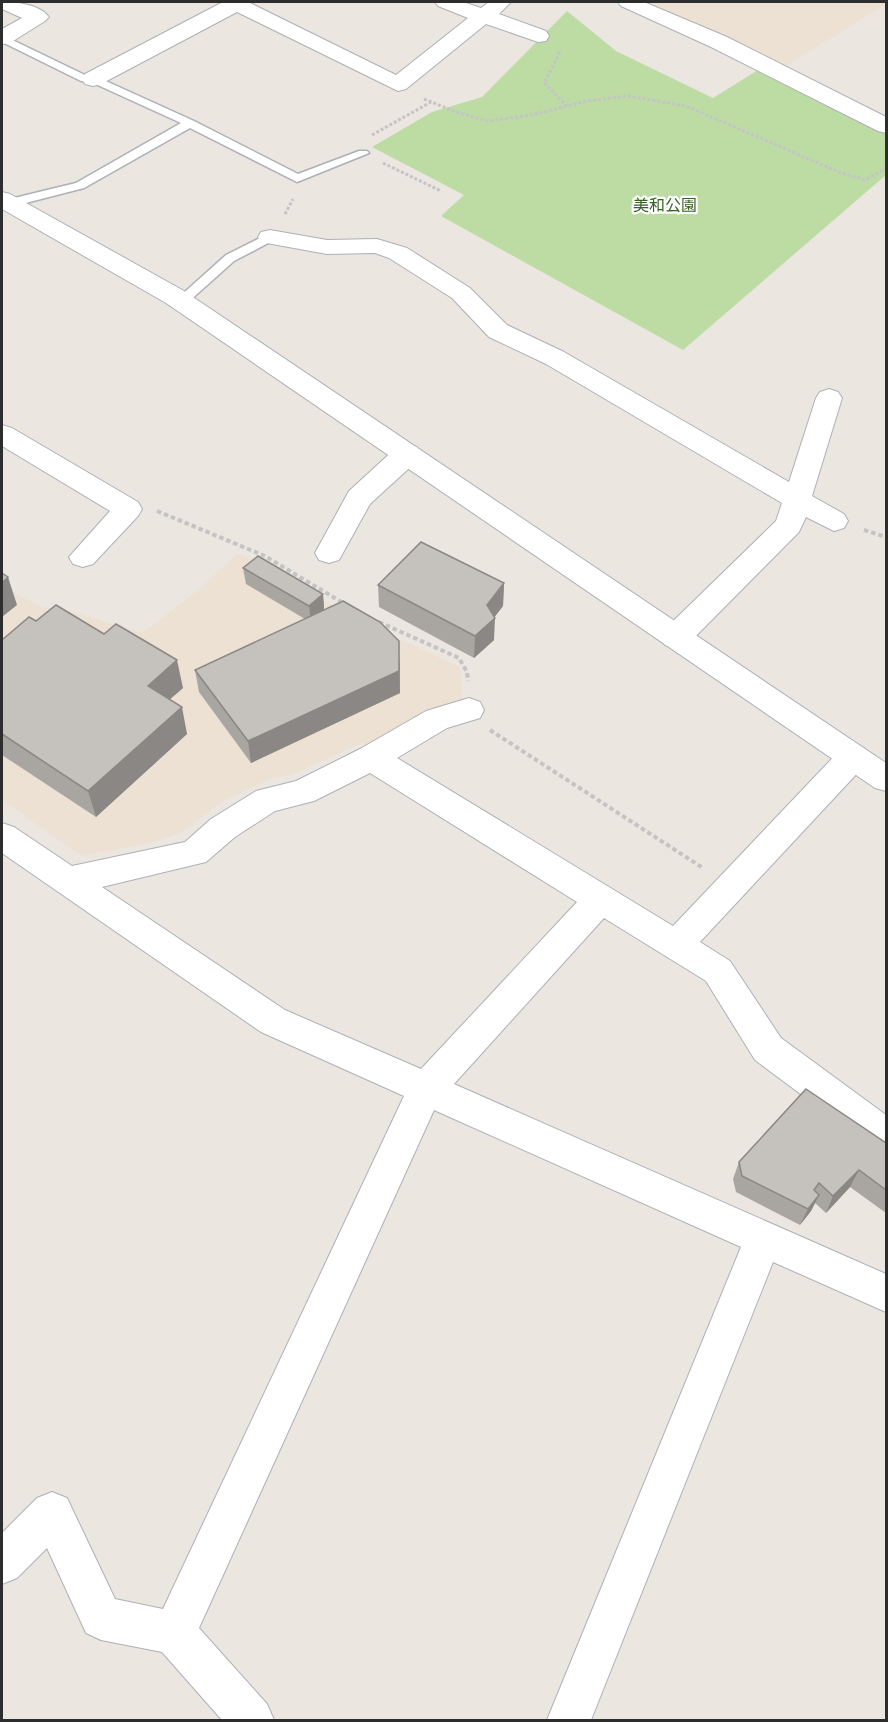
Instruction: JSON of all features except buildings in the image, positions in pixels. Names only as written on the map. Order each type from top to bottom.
[{"type":"street","points":[[2,2],[38,17],[2,38]]},
{"type":"street","points":[[445,2],[538,36]]},
{"type":"street","points":[[93,79],[235,3],[398,84],[501,2]]},
{"type":"street","points":[[628,2],[719,42],[886,126]]},
{"type":"street","points":[[6,201],[182,302],[886,779]]},
{"type":"street","points":[[270,237],[327,247],[377,246],[398,253],[461,293],[498,331],[555,358],[834,521]]},
{"type":"street","points":[[675,637],[789,525],[830,398]]},
{"type":"street","points":[[2,434],[128,509],[83,557]]},
{"type":"street","points":[[329,553],[359,498],[407,454]]},
{"type":"street","points":[[65,881],[194,853],[224,828],[267,800],[303,792],[371,758],[437,719],[469,710]]},
{"type":"street","points":[[676,945],[853,757]]},
{"type":"street","points":[[371,758],[718,971],[768,1049],[886,1136]]},
{"type":"street","points":[[2,836],[273,1021],[886,1293]]},
{"type":"street","points":[[174,1633],[425,1090],[601,899]]},
{"type":"street","points":[[569,1720],[763,1240]]},
{"type":"street","points":[[2,1563],[52,1513],[101,1617],[174,1633],[251,1720]]},
{"type":"lane","points":[[2,38],[85,79],[93,79],[190,123],[297,178],[363,153]]},
{"type":"lane","points":[[6,201],[81,186],[190,123]]},
{"type":"lane","points":[[182,302],[230,258],[270,237]]},
{"type":"path","points":[[538,36],[562,48],[544,83],[567,106]]},
{"type":"path","points":[[398,84],[432,102],[488,121],[532,115],[587,101],[627,96],[686,106],[839,172],[865,180],[886,167]]},
{"type":"path","points":[[432,102],[370,135],[363,153],[441,191]]},
{"type":"path","points":[[270,237],[293,202],[297,178]]},
{"type":"path","points":[[128,509],[148,507],[266,556],[352,608]]},
{"type":"path","points":[[372,619],[459,658],[467,672],[469,710],[493,732],[731,886]]},
{"type":"shaded area","points":[[649,2],[886,2],[886,4],[786,66]]},
{"type":"shaded area","points":[[237,553],[257,561],[360,621],[460,667],[463,704],[372,749],[362,743],[291,775],[270,779],[221,802],[181,833],[145,844],[81,856],[2,800],[2,585],[39,606],[73,612],[143,633],[203,586]]},
{"type":"green space","name":"美和公園","points":[[567,11],[616,51],[713,98],[758,70],[886,131],[886,175],[683,350],[441,216],[464,195],[372,147],[432,112],[482,97]]}]
